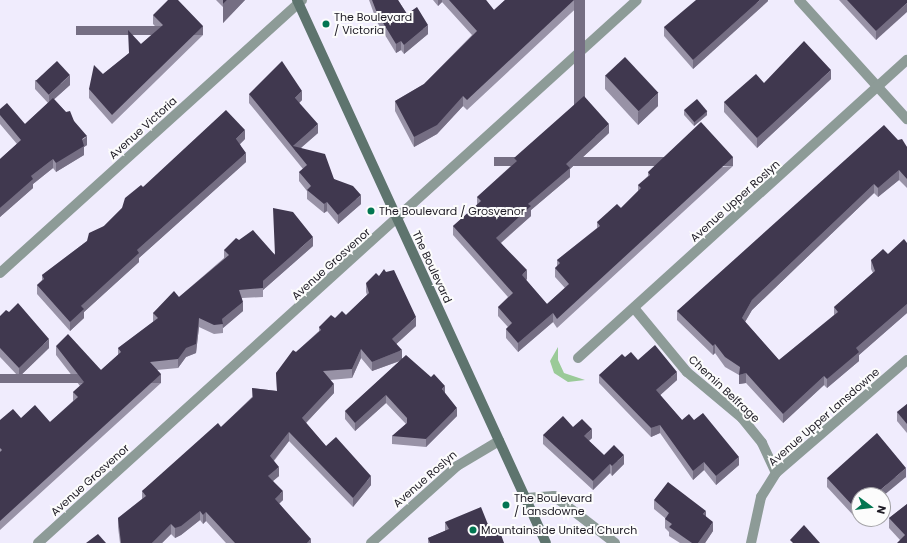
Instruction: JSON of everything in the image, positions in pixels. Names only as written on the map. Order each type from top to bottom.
[{"type":"main road","name":"The Boulevard","points":[[299,1],[396,219],[546,543]]},
{"type":"street","name":"Avenue Grosvenor","points":[[38,543],[637,0]]},
{"type":"street","points":[[799,0],[907,119]]},
{"type":"street","name":"Avenue Victoria","points":[[0,273],[299,1]]},
{"type":"street","name":"Avenue Upper Roslyn","points":[[578,358],[907,60]]},
{"type":"street","name":"Chemin Belfrage","points":[[634,308],[687,372],[742,418],[762,444],[776,473]]},
{"type":"street","name":"Avenue Upper Lansdowne","points":[[751,543],[761,497],[776,473],[907,360]]},
{"type":"street","name":"Avenue Roslyn","points":[[372,543],[457,466],[499,441]]},
{"type":"street","points":[[526,498],[554,496],[615,543]]},
{"type":"green space","points":[[558,347],[558,360],[564,373],[585,380],[568,382],[554,373],[550,361]]},
{"type":"building","points":[[168,0],[178,0],[203,26],[112,115],[89,89],[94,65],[103,74],[129,53],[128,30],[141,44],[163,25],[153,15]]},
{"type":"building","points":[[372,0],[398,0],[407,14],[417,7],[428,25],[404,45],[401,41],[396,44],[377,13]]},
{"type":"building","points":[[449,0],[486,0],[494,10],[505,0],[574,0],[467,100],[463,96],[437,125],[414,137],[395,101],[424,84],[477,31]]},
{"type":"building","points":[[696,0],[760,0],[693,60],[664,27]]},
{"type":"building","points":[[847,0],[907,0],[907,3],[876,31]]},
{"type":"building","points":[[804,41],[831,70],[757,138],[724,102],[756,74],[764,83]]},
{"type":"building","points":[[625,57],[658,93],[639,111],[605,75]]},
{"type":"building","points":[[57,61],[70,75],[49,95],[36,81]]},
{"type":"building","points":[[282,61],[302,91],[295,98],[318,124],[293,146],[325,154],[334,179],[353,186],[361,195],[338,215],[327,202],[324,204],[307,190],[311,186],[299,172],[307,165],[249,94]]},
{"type":"building","points":[[584,96],[609,124],[566,164],[570,168],[528,204],[531,206],[496,238],[527,270],[522,275],[547,304],[569,284],[555,268],[560,263],[557,260],[600,226],[597,222],[617,204],[621,208],[641,188],[638,185],[650,175],[648,172],[701,122],[733,157],[557,319],[553,313],[518,343],[506,329],[512,323],[498,307],[513,293],[453,226],[481,201],[477,197],[517,161],[514,158]]},
{"type":"building","points":[[53,98],[66,112],[70,111],[74,121],[87,136],[82,139],[84,146],[56,163],[53,159],[31,176],[33,179],[0,208],[0,159],[21,140],[0,115],[0,109],[7,103],[25,124]]},
{"type":"building","points":[[697,99],[707,111],[694,122],[684,110]]},
{"type":"building","points":[[226,110],[245,130],[236,139],[246,153],[137,250],[139,253],[81,306],[84,309],[70,322],[37,285],[44,279],[42,275],[87,241],[89,233],[104,226],[122,208],[125,198],[141,185],[143,187]]},
{"type":"building","points":[[884,125],[898,140],[902,139],[907,147],[907,179],[899,170],[878,188],[874,184],[752,300],[742,318],[779,360],[838,312],[834,307],[875,271],[871,260],[883,249],[888,254],[904,239],[907,243],[907,304],[856,348],[859,352],[827,379],[824,376],[783,414],[746,373],[739,375],[740,367],[725,357],[715,344],[713,346],[677,311]]},
{"type":"building","points":[[273,208],[293,212],[313,237],[263,281],[263,288],[239,290],[243,302],[222,319],[223,324],[214,325],[199,318],[196,344],[186,348],[178,359],[150,362],[161,374],[0,521],[0,452],[2,450],[0,448],[0,420],[13,409],[21,418],[35,405],[50,422],[78,397],[73,392],[84,382],[56,346],[68,334],[101,370],[121,352],[118,348],[158,318],[153,313],[174,291],[179,297],[229,255],[224,250],[236,238],[239,240],[253,230],[275,255]]},
{"type":"building","points":[[384,269],[386,272],[394,270],[416,317],[392,339],[402,350],[372,362],[361,349],[352,369],[323,371],[334,384],[302,418],[326,446],[336,437],[371,476],[353,498],[289,432],[270,456],[279,467],[268,476],[283,491],[275,499],[311,539],[307,543],[235,543],[206,512],[203,515],[200,511],[181,526],[175,528],[171,524],[152,543],[121,543],[118,518],[146,496],[142,491],[218,423],[221,427],[253,397],[252,388],[277,391],[276,373],[293,350],[296,352],[321,330],[319,327],[331,315],[335,318],[342,311],[346,315],[369,293],[366,283],[376,273],[379,276]]},
{"type":"building","points":[[18,303],[49,339],[19,368],[0,348],[0,316],[6,310],[9,312]]},
{"type":"building","points":[[655,345],[677,372],[656,390],[682,420],[689,414],[694,420],[703,413],[739,457],[716,476],[704,462],[693,471],[660,425],[651,428],[599,375],[622,354],[625,357],[631,352],[638,360]]},
{"type":"building","points":[[406,355],[431,377],[434,374],[445,386],[442,389],[457,408],[426,439],[392,436],[407,423],[407,418],[386,395],[355,423],[345,411]]},
{"type":"building","points":[[907,404],[907,424],[897,412]]},
{"type":"building","points":[[563,416],[573,427],[582,419],[592,429],[584,436],[604,455],[614,445],[624,455],[612,466],[610,464],[593,481],[543,435]]},
{"type":"building","points":[[877,433],[906,468],[884,487],[851,487],[851,504],[827,478]]},
{"type":"building","points":[[668,482],[706,511],[703,514],[713,522],[698,543],[692,543],[669,527],[672,524],[665,519],[669,513],[654,500]]},
{"type":"building","points":[[907,504],[907,543],[897,543],[905,535],[891,520],[891,516]]},
{"type":"building","points":[[481,507],[491,532],[499,529],[504,543],[430,543],[428,538],[449,529],[445,522]]},
{"type":"building","points":[[804,525],[820,543],[793,543],[790,540]]},
{"type":"building","points":[[98,534],[106,543],[86,543]]},
{"type":"place","name":"The Boulevard / Victoria","points":[[326,24]]},
{"type":"place","name":"The Boulevard / Grosvenor","points":[[371,211]]},
{"type":"place","name":"The Boulevard / Lansdowne","points":[[506,505]]},
{"type":"place","name":"Mountainside United Church","points":[[473,530]]}]
